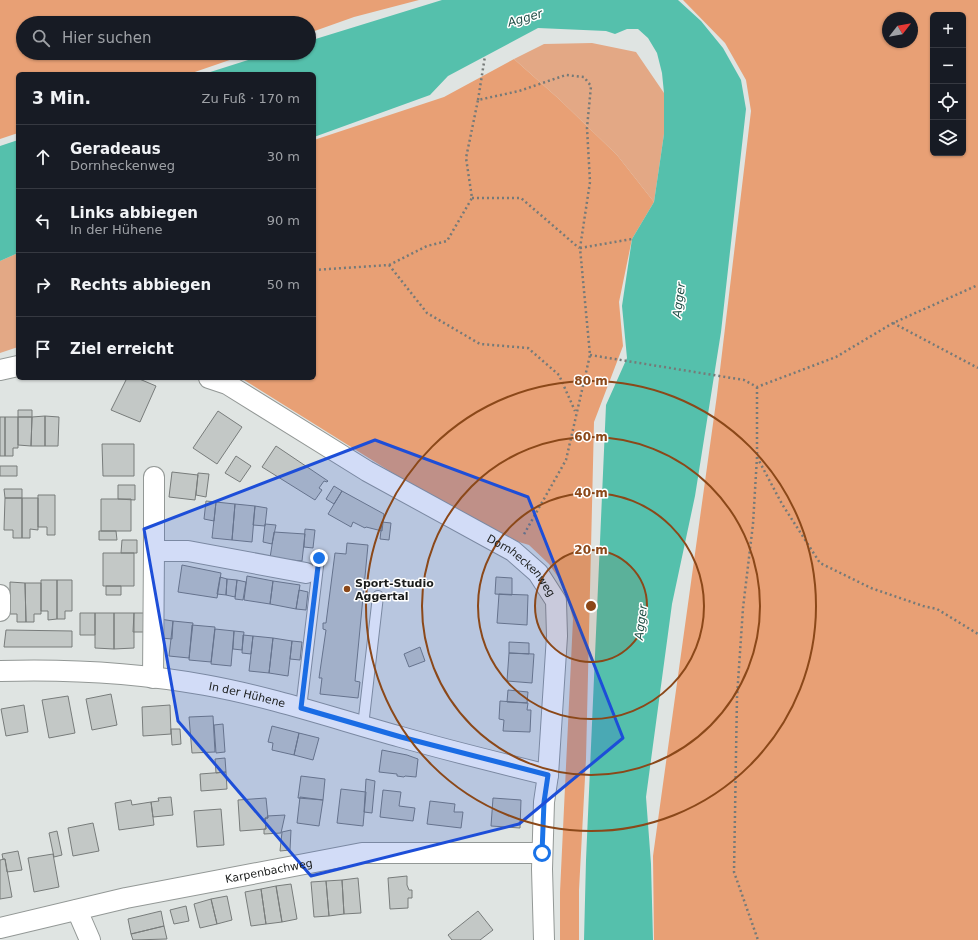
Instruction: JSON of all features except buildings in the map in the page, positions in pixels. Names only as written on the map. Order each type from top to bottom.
[{"type":"street","points":[[0,370],[16,366]]},
{"type":"street","name":"Dornheckenweg","points":[[215,380],[227,384],[367,471],[513,551],[538,573],[556,600],[557,636],[548,775],[544,802],[542,853],[544,940]]},
{"type":"street","points":[[153,678],[154,477]]},
{"type":"street","points":[[154,550],[188,551],[313,565]]},
{"type":"street","points":[[0,595],[0,611]]},
{"type":"street","name":"In der Hühene","points":[[0,671],[61,670],[153,678],[206,685],[301,708],[468,755],[548,775]]},
{"type":"street","name":"Karpenbachweg","points":[[0,928],[126,898],[362,853],[542,853]]},
{"type":"street","points":[[77,910],[90,940]]},
{"type":"lane","points":[[301,708],[313,565]]},
{"type":"lane","points":[[363,726],[378,596]]},
{"type":"path","points":[[316,270],[389,265],[427,246],[448,241],[472,198],[466,158],[485,56]]},
{"type":"path","points":[[478,100],[519,91],[566,75],[584,77],[591,86],[587,128],[590,182],[580,248],[590,355],[566,460],[513,551]]},
{"type":"path","points":[[472,198],[521,198],[580,248]]},
{"type":"path","points":[[580,248],[632,239]]},
{"type":"path","points":[[389,265],[427,313],[480,344],[528,348],[559,375],[576,412]]},
{"type":"path","points":[[590,355],[744,380],[757,387],[836,357],[893,323],[978,285]]},
{"type":"path","points":[[893,323],[978,368]]},
{"type":"path","points":[[757,387],[757,456],[753,524],[743,608],[737,697],[734,872],[758,940]]},
{"type":"path","points":[[757,456],[782,504],[820,563],[871,588],[923,606],[937,609],[978,634]]},
{"type":"highlighted area","points":[[375,440],[528,497],[623,738],[519,824],[311,876],[178,721],[144,529]]},
{"type":"shaded area","points":[[0,0],[419,0],[354,17],[316,31],[316,16],[16,16],[16,60],[230,60],[195,72],[16,72],[16,134],[0,139]]},
{"type":"shaded area","points":[[683,0],[978,0],[978,940],[654,940],[653,856],[717,395],[751,111],[746,80],[725,43]]},
{"type":"shaded area","points":[[592,43],[636,52],[664,93],[664,134],[654,202],[617,155],[559,99],[514,59],[544,44]]},
{"type":"shaded area","points":[[514,59],[559,99],[617,155],[654,202],[632,239],[619,302],[623,346],[594,422],[586,759],[579,890],[579,940],[560,940],[560,892],[573,619],[565,587],[549,564],[529,545],[519,542],[439,502],[244,380],[316,380],[316,139],[444,97]]},
{"type":"shaded area","points":[[16,254],[16,348],[0,353],[0,261]]},
{"type":"water","name":"Agger","points":[[442,0],[678,0],[701,21],[723,48],[741,80],[746,109],[721,332],[695,496],[672,604],[646,797],[651,864],[653,940],[584,940],[586,860],[606,405],[627,358],[622,306],[632,239],[654,202],[664,134],[664,93],[662,73],[657,53],[648,38],[638,29],[627,29],[615,34],[606,31],[538,28],[448,76],[430,95],[316,136],[316,72],[210,72],[248,60],[316,60],[316,39]]},
{"type":"water","points":[[16,141],[16,254],[0,261],[0,146]]},
{"type":"place","name":"Sport-Studio Aggertal","points":[[347,589]]},
{"type":"route","points":[[319,558],[301,708],[401,737],[548,775],[544,802],[542,853]]}]
